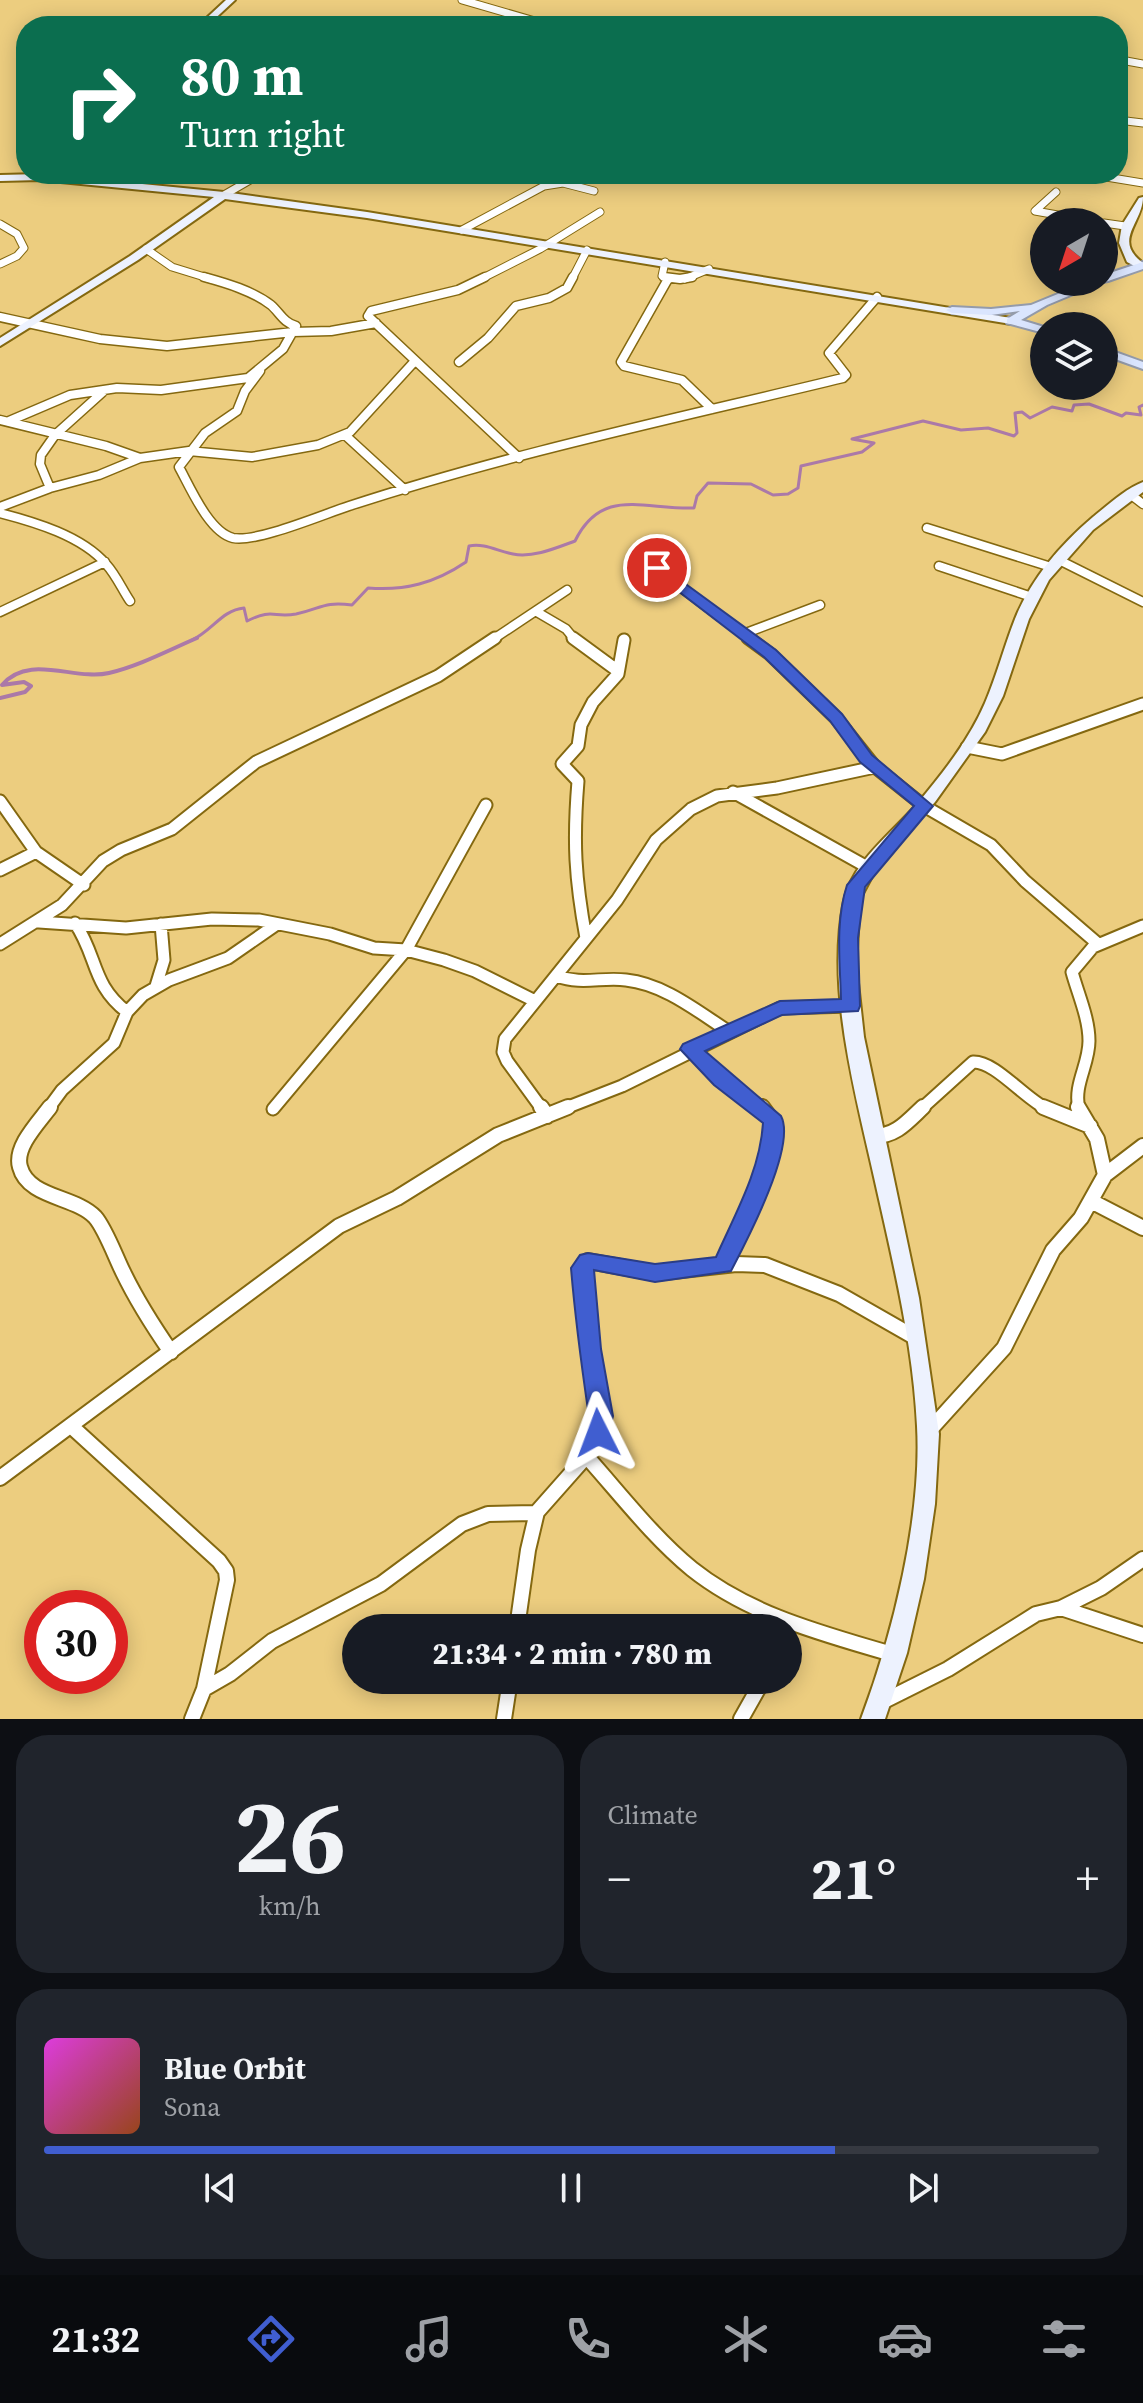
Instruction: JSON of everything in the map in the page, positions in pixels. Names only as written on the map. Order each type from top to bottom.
[{"type":"main road","points":[[1118,274],[1142,265]]},
{"type":"main road","points":[[1011,321],[1061,296]]},
{"type":"main road","points":[[952,310],[991,312],[1040,304]]},
{"type":"main road","points":[[1036,312],[1040,304]]},
{"type":"main road","points":[[1011,321],[1030,325]]},
{"type":"main road","points":[[1118,356],[1143,366]]},
{"type":"street","points":[[462,0],[517,16]]},
{"type":"street","points":[[212,16],[227,1]]},
{"type":"street","points":[[109,184],[224,195],[462,230],[1011,321]]},
{"type":"street","points":[[0,343],[243,184]]},
{"type":"street","points":[[462,230],[544,186],[557,184]]},
{"type":"street","points":[[567,184],[594,191]]},
{"type":"street","points":[[1038,208],[1056,192]]},
{"type":"street","points":[[1142,265],[1129,258],[1124,247],[1125,226],[1143,200]]},
{"type":"street","points":[[519,458],[368,316],[371,311],[447,294],[548,244],[600,212]]},
{"type":"street","points":[[0,224],[17,234],[24,248],[17,256],[0,264]]},
{"type":"street","points":[[1118,225],[1125,226]]},
{"type":"street","points":[[508,238],[527,255]]},
{"type":"street","points":[[146,249],[172,267],[214,277],[263,301],[289,324],[296,326],[283,349],[245,391],[237,411],[211,428],[189,451],[179,467],[187,487],[205,515],[227,536],[237,539],[282,529],[519,458],[843,378],[846,375],[829,353],[877,297]]},
{"type":"street","points":[[459,362],[488,338],[516,306],[549,298],[567,288],[587,250]]},
{"type":"street","points":[[665,262],[662,276],[668,279],[691,278],[709,269]]},
{"type":"street","points":[[668,279],[621,362],[634,368],[681,377],[697,390],[712,409]]},
{"type":"street","points":[[0,317],[100,339],[167,346],[293,332],[331,331],[376,323]]},
{"type":"street","points":[[0,510],[50,488],[99,475],[140,458],[189,451],[240,458],[260,457],[301,450],[345,435],[414,362]]},
{"type":"street","points":[[4,420],[70,395],[105,389],[148,391],[199,387],[248,378],[260,371]]},
{"type":"street","points":[[50,488],[40,463],[43,449],[55,433],[105,389]]},
{"type":"street","points":[[4,420],[140,458]]},
{"type":"street","points":[[345,435],[405,490]]},
{"type":"street","points":[[877,1711],[896,1655],[915,1555],[928,1432],[916,1338],[874,1136],[851,1006],[849,938],[852,900],[856,885],[924,806],[967,747],[996,696],[1032,597],[1054,563],[1139,495]]},
{"type":"street","points":[[0,510],[74,541],[105,562],[130,601]]},
{"type":"street","points":[[927,528],[1054,563],[1143,602]]},
{"type":"street","points":[[640,552],[675,583],[746,633],[836,718],[875,767],[924,806],[991,845],[1025,881],[1097,943]]},
{"type":"street","points":[[0,612],[105,562]]},
{"type":"street","points":[[939,566],[1032,597]]},
{"type":"street","points":[[0,944],[38,922],[84,885],[93,868],[121,850],[172,829],[256,762],[415,689],[567,590]]},
{"type":"street","points":[[746,633],[820,605]]},
{"type":"street","points":[[537,612],[566,629],[577,643],[618,671]]},
{"type":"street","points":[[586,938],[575,877],[573,841],[578,781],[562,764],[578,746],[581,725],[593,702],[616,677],[624,640]]},
{"type":"street","points":[[967,747],[1002,754],[1143,704]]},
{"type":"street","points":[[547,1116],[503,1052],[505,1039],[617,900],[656,840],[691,809],[717,796],[777,788],[875,767]]},
{"type":"street","points":[[733,792],[869,868]]},
{"type":"street","points":[[0,801],[36,852],[84,885]]},
{"type":"street","points":[[273,1109],[406,950],[486,805]]},
{"type":"street","points":[[0,870],[36,852]]},
{"type":"street","points":[[38,922],[111,928],[225,919],[277,924],[330,934],[374,948],[406,950],[475,971],[535,1001]]},
{"type":"street","points":[[75,923],[87,943],[102,992],[127,1012]]},
{"type":"street","points":[[156,986],[164,960],[161,924]]},
{"type":"street","points":[[171,1352],[141,1308],[95,1217],[54,1194],[34,1187],[20,1169],[19,1157],[27,1139],[70,1080],[114,1043],[127,1012],[156,986],[228,958],[277,924]]},
{"type":"street","points":[[1105,1175],[1097,1139],[1078,1108],[1076,1093],[1089,1044],[1088,1029],[1072,972],[1097,943],[1143,926]]},
{"type":"street","points":[[557,976],[579,983],[628,980],[646,984],[728,1031]]},
{"type":"street","points":[[0,1478],[339,1226],[397,1198],[498,1135],[622,1086],[690,1049],[780,1008],[851,1006]]},
{"type":"street","points":[[690,1049],[721,1080],[758,1105],[773,1122],[775,1133],[766,1169],[723,1265]]},
{"type":"street","points":[[874,1136],[887,1136],[897,1131],[973,1062],[979,1061],[988,1064],[1022,1095],[1046,1109],[1090,1126]]},
{"type":"street","points":[[928,1432],[1004,1348],[1053,1250],[1091,1201],[1105,1175],[1143,1146]]},
{"type":"street","points":[[1091,1201],[1143,1228]]},
{"type":"street","points":[[519,1614],[536,1513],[587,1457],[598,1433],[601,1416],[588,1334],[583,1268],[588,1261],[655,1273],[723,1265],[765,1265],[805,1278],[916,1338]]},
{"type":"street","points":[[71,1426],[219,1561],[226,1571],[204,1689],[192,1719]]},
{"type":"street","points":[[587,1457],[657,1535],[695,1571],[767,1614]]},
{"type":"street","points":[[204,1689],[230,1674],[272,1641],[381,1584],[462,1524],[488,1514],[536,1513]]},
{"type":"street","points":[[877,1711],[1006,1630],[1036,1614],[1061,1608],[1101,1588],[1143,1559]]},
{"type":"street","points":[[1061,1608],[1143,1635]]},
{"type":"street","points":[[802,1631],[896,1655]]},
{"type":"street","points":[[504,1719],[508,1694]]},
{"type":"street","points":[[741,1719],[755,1694]]},
{"type":"waterway","points":[[192,640],[236,610],[244,608],[247,621],[268,614],[296,614],[328,605],[352,605],[368,588],[407,587],[431,580],[466,562],[469,546],[486,546],[521,555],[552,549],[575,541],[586,524],[611,507],[694,508],[697,496],[708,483],[751,484],[773,495],[788,494],[798,488],[801,466],[862,452],[874,443],[852,439],[923,421],[961,430],[988,428],[1014,436],[1017,433],[1015,413],[1022,412],[1030,418],[1052,407],[1072,411],[1074,405],[1089,404],[1122,416],[1126,413],[1141,415],[1139,407],[1143,405]]},
{"type":"waterway","points":[[0,698],[25,692],[31,686],[24,682],[2,685],[25,671],[109,673],[197,638]]},
{"type":"route","points":[[598,1433],[601,1416],[589,1349],[583,1268],[588,1261],[655,1273],[723,1265],[766,1169],[772,1148],[775,1133],[773,1122],[767,1114],[721,1080],[690,1049],[780,1008],[851,1006],[849,938],[856,885],[924,806],[866,758],[836,718],[770,654],[657,568]]}]
